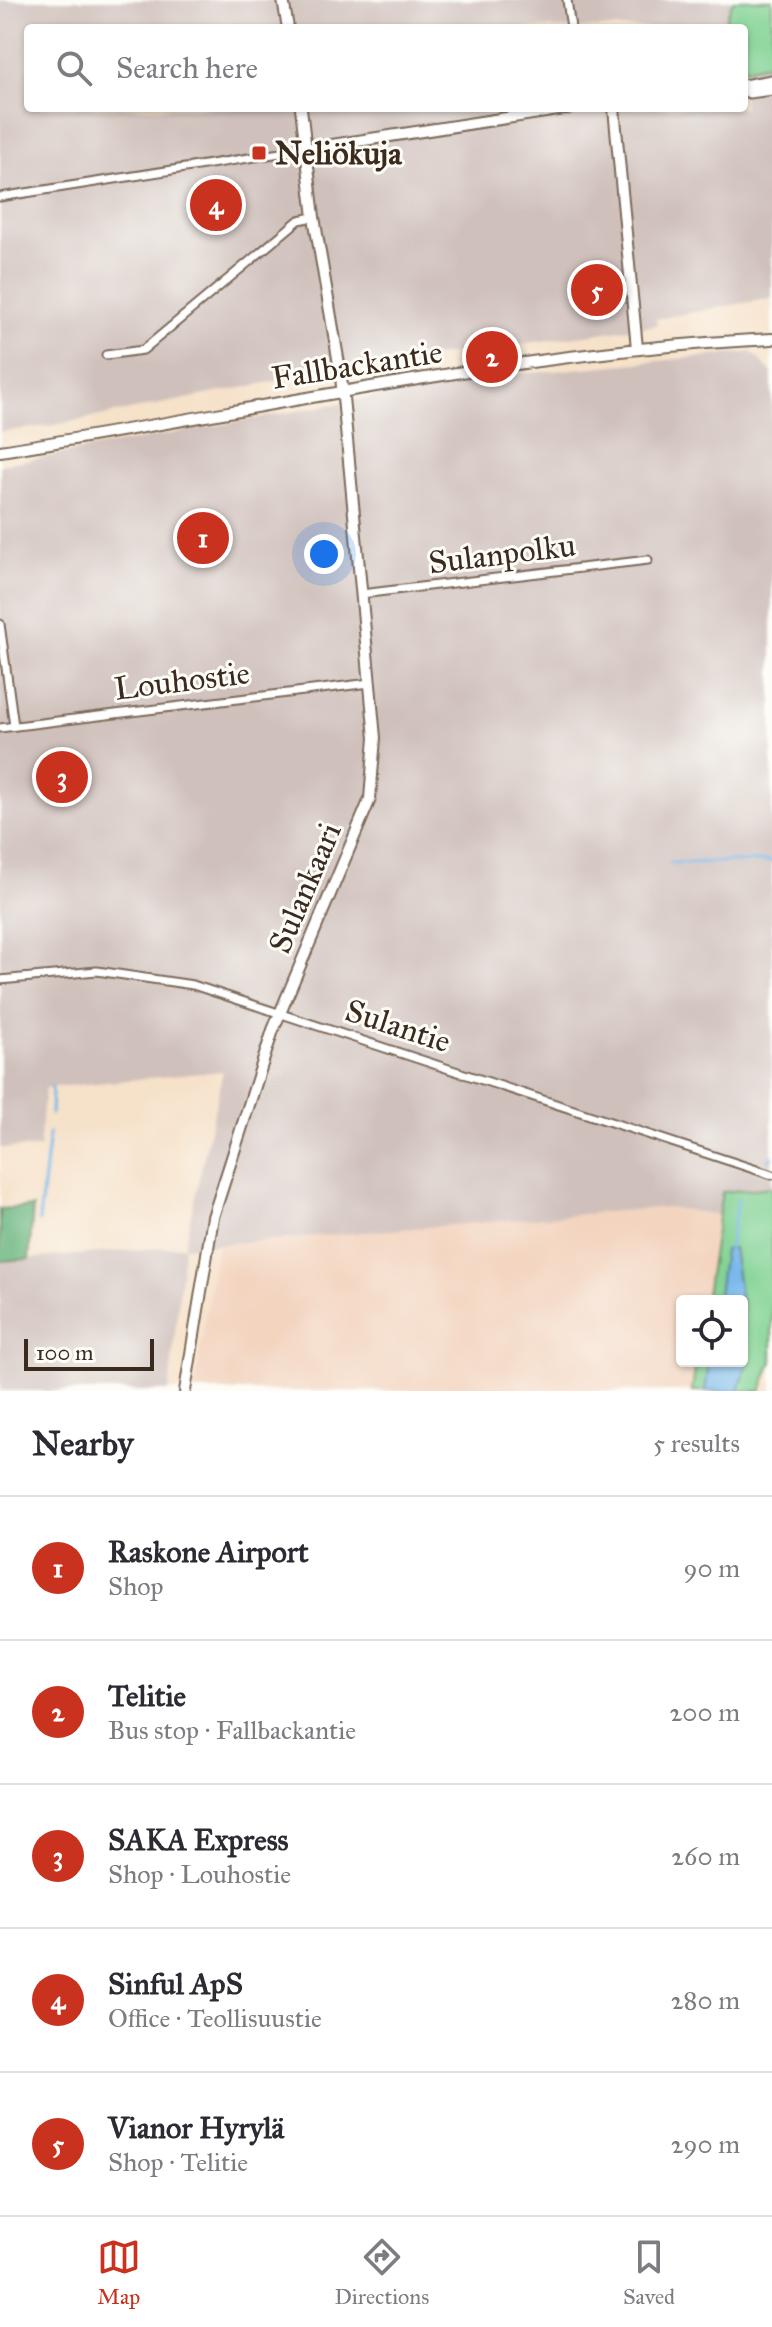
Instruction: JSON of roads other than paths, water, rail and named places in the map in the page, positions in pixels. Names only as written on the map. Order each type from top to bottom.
[{"type":"main road","points":[[748,88],[772,85]]},
{"type":"street","points":[[283,0],[287,24]]},
{"type":"street","points":[[567,0],[570,24]]},
{"type":"street","name":"Sulankaari","points":[[185,1391],[213,1217],[273,1030],[370,799],[375,738],[342,392],[314,217],[301,112]]},
{"type":"street","points":[[0,197],[545,112]]},
{"type":"street","points":[[614,112],[637,348]]},
{"type":"street","points":[[106,355],[143,350],[299,220],[314,217]]},
{"type":"street","name":"Fallbackantie","points":[[0,451],[342,392],[637,348],[772,339]]},
{"type":"street","name":"Sulanpolku","points":[[361,594],[648,560]]},
{"type":"street","points":[[0,624],[14,726]]},
{"type":"street","name":"Louhostie","points":[[0,728],[370,683]]},
{"type":"street","name":"Sulantie","points":[[0,980],[97,971],[193,985],[772,1175]]},
{"type":"water","points":[[733,1248],[740,1295],[718,1295],[724,1250]]},
{"type":"water","points":[[708,1367],[746,1367],[739,1391],[705,1391]]},
{"type":"waterway","points":[[671,863],[772,861]]},
{"type":"waterway","points":[[51,1114],[52,1087]]},
{"type":"waterway","points":[[39,1221],[49,1133]]},
{"type":"waterway","points":[[769,1160],[772,1156]]},
{"type":"waterway","points":[[729,1249],[738,1199]]},
{"type":"place","name":"Neliökuja","points":[[259,153]]},
{"type":"place","name":"Sinful ApS","points":[[216,205]]},
{"type":"place","name":"Vianor Hyrylä","points":[[597,290]]},
{"type":"place","name":"Telitie","points":[[492,357]]},
{"type":"place","name":"Raskone Airport","points":[[203,538]]},
{"type":"place","name":"SAKA Express","points":[[62,777]]}]
